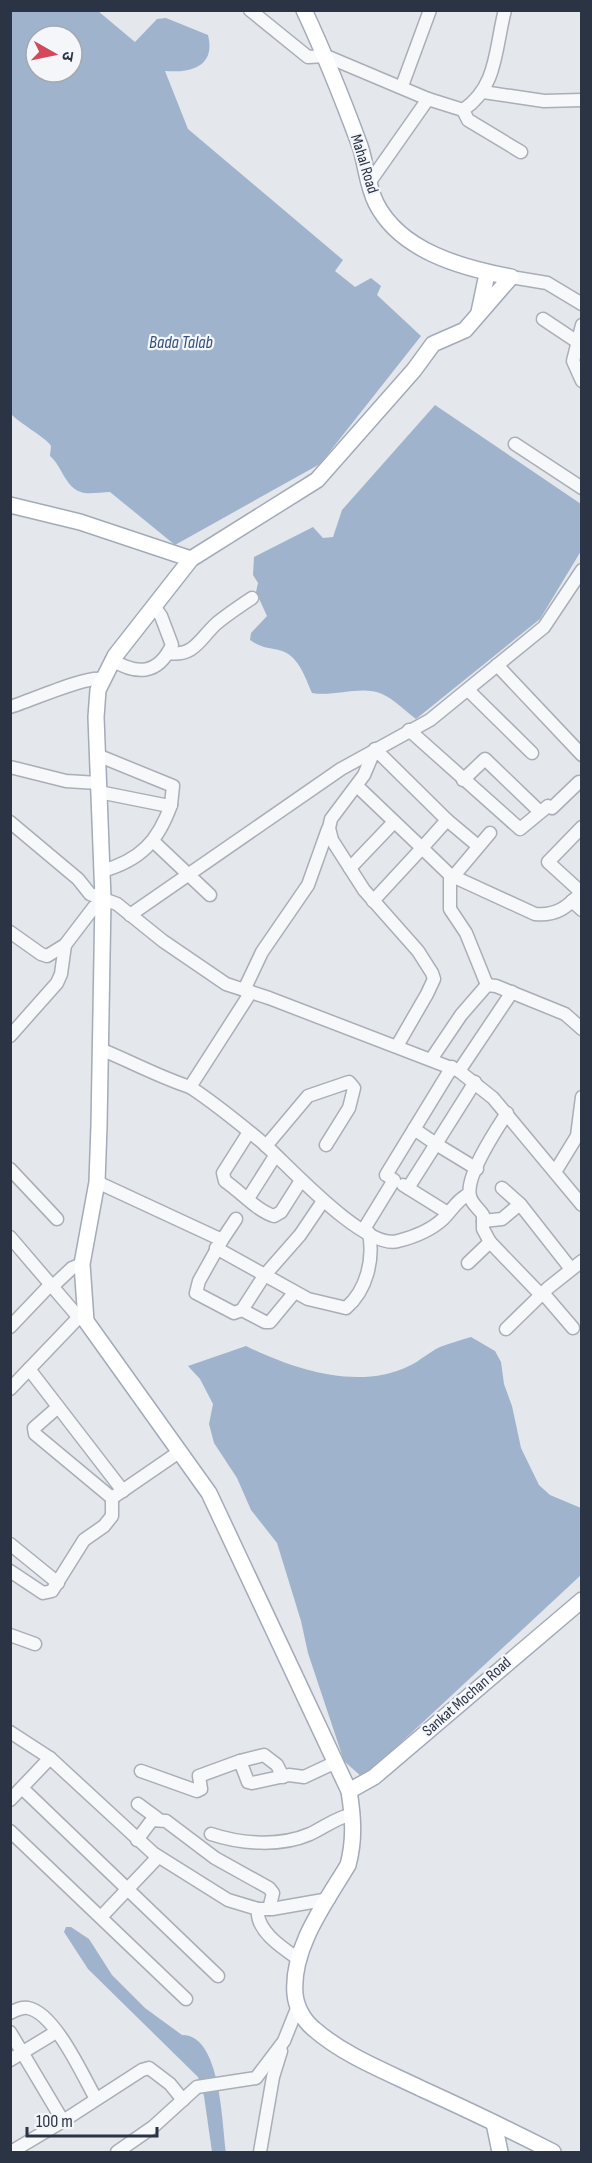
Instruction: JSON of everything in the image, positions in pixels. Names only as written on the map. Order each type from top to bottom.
[{"type":"main road","name":"Mahal Road","points":[[304,10],[326,56],[361,149],[376,202],[386,218],[406,238],[445,261],[488,274],[511,277]]},
{"type":"main road","points":[[478,316],[488,274]]},
{"type":"main road","points":[[511,277],[465,330],[433,344],[414,370],[317,480],[191,559],[112,660],[101,679],[96,717],[102,871],[98,903],[100,1049],[97,1182],[82,1264],[82,1319],[209,1492],[349,1791],[353,1814],[353,1838],[348,1865],[306,1939],[295,1980],[298,2006],[313,2029],[354,2057],[553,2152]]},
{"type":"main road","points":[[10,505],[80,522],[191,559]]},
{"type":"main road","name":"Sankat Mochan Road","points":[[349,1791],[374,1777],[582,1600]]},
{"type":"main road","points":[[494,2122],[500,2152]]},
{"type":"street","points":[[250,10],[308,57],[326,56],[402,86],[428,99],[463,110],[468,120],[521,152]]},
{"type":"street","points":[[402,86],[430,10]]},
{"type":"street","points":[[463,110],[483,92],[490,80],[505,10]]},
{"type":"street","points":[[483,92],[544,101],[582,100]]},
{"type":"street","points":[[369,183],[428,99]]},
{"type":"street","points":[[511,277],[548,283],[582,304]]},
{"type":"street","points":[[543,319],[576,341]]},
{"type":"street","points":[[582,324],[576,341],[573,361],[582,381]]},
{"type":"street","points":[[515,444],[582,488]]},
{"type":"street","points":[[130,915],[341,769],[430,720],[544,627],[582,570]]},
{"type":"street","points":[[168,653],[189,652],[216,623],[252,598]]},
{"type":"street","points":[[112,660],[126,668],[144,671],[158,664],[168,653],[172,645],[161,616],[154,606]]},
{"type":"street","points":[[497,666],[582,755]]},
{"type":"street","points":[[10,707],[74,684],[95,678],[101,679]]},
{"type":"street","points":[[468,690],[532,753]]},
{"type":"street","points":[[409,730],[520,829],[539,811],[548,806],[552,808],[581,782]]},
{"type":"street","points":[[190,1087],[247,991],[262,952],[308,885],[331,819],[357,786],[375,749]]},
{"type":"street","points":[[375,749],[447,820],[478,846]]},
{"type":"street","points":[[97,755],[173,786],[171,805],[154,842],[142,852],[102,871]]},
{"type":"street","points":[[463,780],[485,759],[539,811]]},
{"type":"street","points":[[10,767],[171,805]]},
{"type":"street","points":[[357,786],[452,876],[535,914],[548,915],[564,909],[580,898],[548,862],[582,827]]},
{"type":"street","points":[[373,901],[447,820]]},
{"type":"street","points":[[10,822],[78,879],[98,903],[117,904],[163,941],[226,984],[432,1058],[475,1082],[507,1113],[582,1205]]},
{"type":"street","points":[[350,868],[394,822]]},
{"type":"street","points":[[329,828],[332,840],[350,868],[373,901],[418,951],[434,979],[397,1046]]},
{"type":"street","points":[[487,985],[466,933],[450,909],[452,876],[490,833]]},
{"type":"street","points":[[154,842],[210,895]]},
{"type":"street","points":[[13,936],[47,956],[65,945],[98,903]]},
{"type":"street","points":[[10,1036],[57,983],[61,974],[65,945]]},
{"type":"street","points":[[487,985],[512,992],[565,1014],[582,1029]]},
{"type":"street","points":[[432,1058],[460,1015],[487,985]]},
{"type":"street","points":[[448,1213],[386,1174],[455,1069],[512,992]]},
{"type":"street","points":[[100,1049],[138,1064],[168,1080],[190,1087],[218,1105],[266,1146],[300,1182],[323,1201],[367,1231],[391,1243]]},
{"type":"street","points":[[266,1146],[308,1096],[349,1082],[354,1088],[352,1102],[326,1145]]},
{"type":"street","points":[[408,1188],[475,1082]]},
{"type":"street","points":[[555,1172],[579,1135],[582,1097]]},
{"type":"street","points":[[507,1113],[487,1145],[469,1194],[472,1203],[483,1215],[483,1229],[490,1242],[573,1328]]},
{"type":"street","points":[[414,1129],[477,1169]]},
{"type":"street","points":[[249,1132],[222,1178],[249,1197],[265,1213],[278,1215],[300,1182]]},
{"type":"street","points":[[249,1197],[275,1156]]},
{"type":"street","points":[[11,1170],[57,1219]]},
{"type":"street","points":[[97,1182],[219,1244],[264,1276],[294,1293],[334,1307],[346,1308],[356,1300],[370,1264],[373,1251],[367,1231],[394,1180]]},
{"type":"street","points":[[502,1188],[520,1204],[576,1265],[506,1329]]},
{"type":"street","points":[[370,1264],[391,1243],[432,1228],[462,1197],[469,1194]]},
{"type":"street","points":[[236,1219],[199,1281],[196,1293],[234,1313],[242,1310],[264,1276],[300,1235],[323,1201]]},
{"type":"street","points":[[483,1221],[502,1219],[520,1204]]},
{"type":"street","points":[[10,1237],[82,1319],[10,1389]]},
{"type":"street","points":[[468,1263],[490,1242]]},
{"type":"street","points":[[13,1318],[72,1268],[82,1264]]},
{"type":"street","points":[[242,1310],[265,1322],[270,1322],[294,1293]]},
{"type":"street","points":[[29,1369],[58,1407],[117,1495]]},
{"type":"street","points":[[58,1407],[34,1428],[35,1434],[117,1495]]},
{"type":"street","points":[[10,1571],[43,1593],[52,1591],[84,1540],[104,1527],[112,1516],[117,1495],[179,1452]]},
{"type":"street","points":[[10,1544],[58,1583]]},
{"type":"street","points":[[10,1635],[35,1644]]},
{"type":"street","points":[[10,1732],[50,1758],[158,1857],[228,1900],[264,1909],[329,1899]]},
{"type":"street","points":[[141,1771],[197,1791],[201,1789],[199,1776],[264,1755],[277,1765],[283,1777]]},
{"type":"street","points":[[10,1800],[50,1758]]},
{"type":"street","points":[[240,1761],[248,1782],[283,1777],[304,1777],[336,1762]]},
{"type":"street","points":[[22,1788],[218,1976]]},
{"type":"street","points":[[138,1804],[166,1821],[215,1858],[269,1888],[273,1893],[258,1919],[261,1925],[300,1960]]},
{"type":"street","points":[[211,1834],[233,1841],[249,1842],[293,1839],[308,1835],[343,1816],[353,1814]]},
{"type":"street","points":[[137,1840],[152,1820],[158,1818]]},
{"type":"street","points":[[10,1831],[186,1999]]},
{"type":"street","points":[[101,1917],[158,1857]]},
{"type":"street","points":[[260,2152],[273,2077],[298,2006]]},
{"type":"street","points":[[10,2013],[21,2008],[30,2008],[47,2018],[57,2031],[96,2099]]},
{"type":"street","points":[[10,2060],[57,2031]]},
{"type":"street","points":[[10,2032],[63,2121]]},
{"type":"street","points":[[117,2152],[153,2127],[197,2087],[256,2078],[284,2041]]},
{"type":"street","points":[[11,2152],[149,2068],[163,2078],[183,2100]]},
{"type":"water","name":"Bada Talab","points":[[11,10],[98,11],[135,42],[157,19],[166,18],[208,35],[209,46],[205,61],[192,69],[165,71],[188,129],[343,260],[335,271],[355,287],[371,278],[381,286],[377,295],[421,336],[320,464],[175,545],[110,492],[87,493],[71,486],[50,456],[49,443],[11,414]]},
{"type":"water","points":[[435,405],[581,504],[581,551],[540,619],[416,719],[391,699],[374,692],[312,693],[301,668],[293,658],[282,651],[250,640],[251,633],[267,616],[256,592],[258,583],[253,575],[254,557],[313,527],[323,538],[333,537],[342,510]]},
{"type":"water","points":[[471,1337],[495,1351],[501,1362],[504,1384],[512,1406],[521,1448],[539,1485],[550,1495],[581,1508],[581,1575],[363,1778],[344,1761],[308,1653],[301,1621],[277,1543],[251,1510],[237,1478],[214,1443],[209,1424],[213,1404],[200,1379],[188,1366],[246,1346],[305,1369],[347,1377],[369,1377],[409,1366],[440,1347]]},
{"type":"water","points":[[66,1927],[71,1927],[89,1939],[112,1975],[145,2008],[182,2035],[195,2039],[205,2049],[217,2083],[226,2152],[212,2152],[204,2096],[198,2077],[88,1969],[64,1932]]}]
